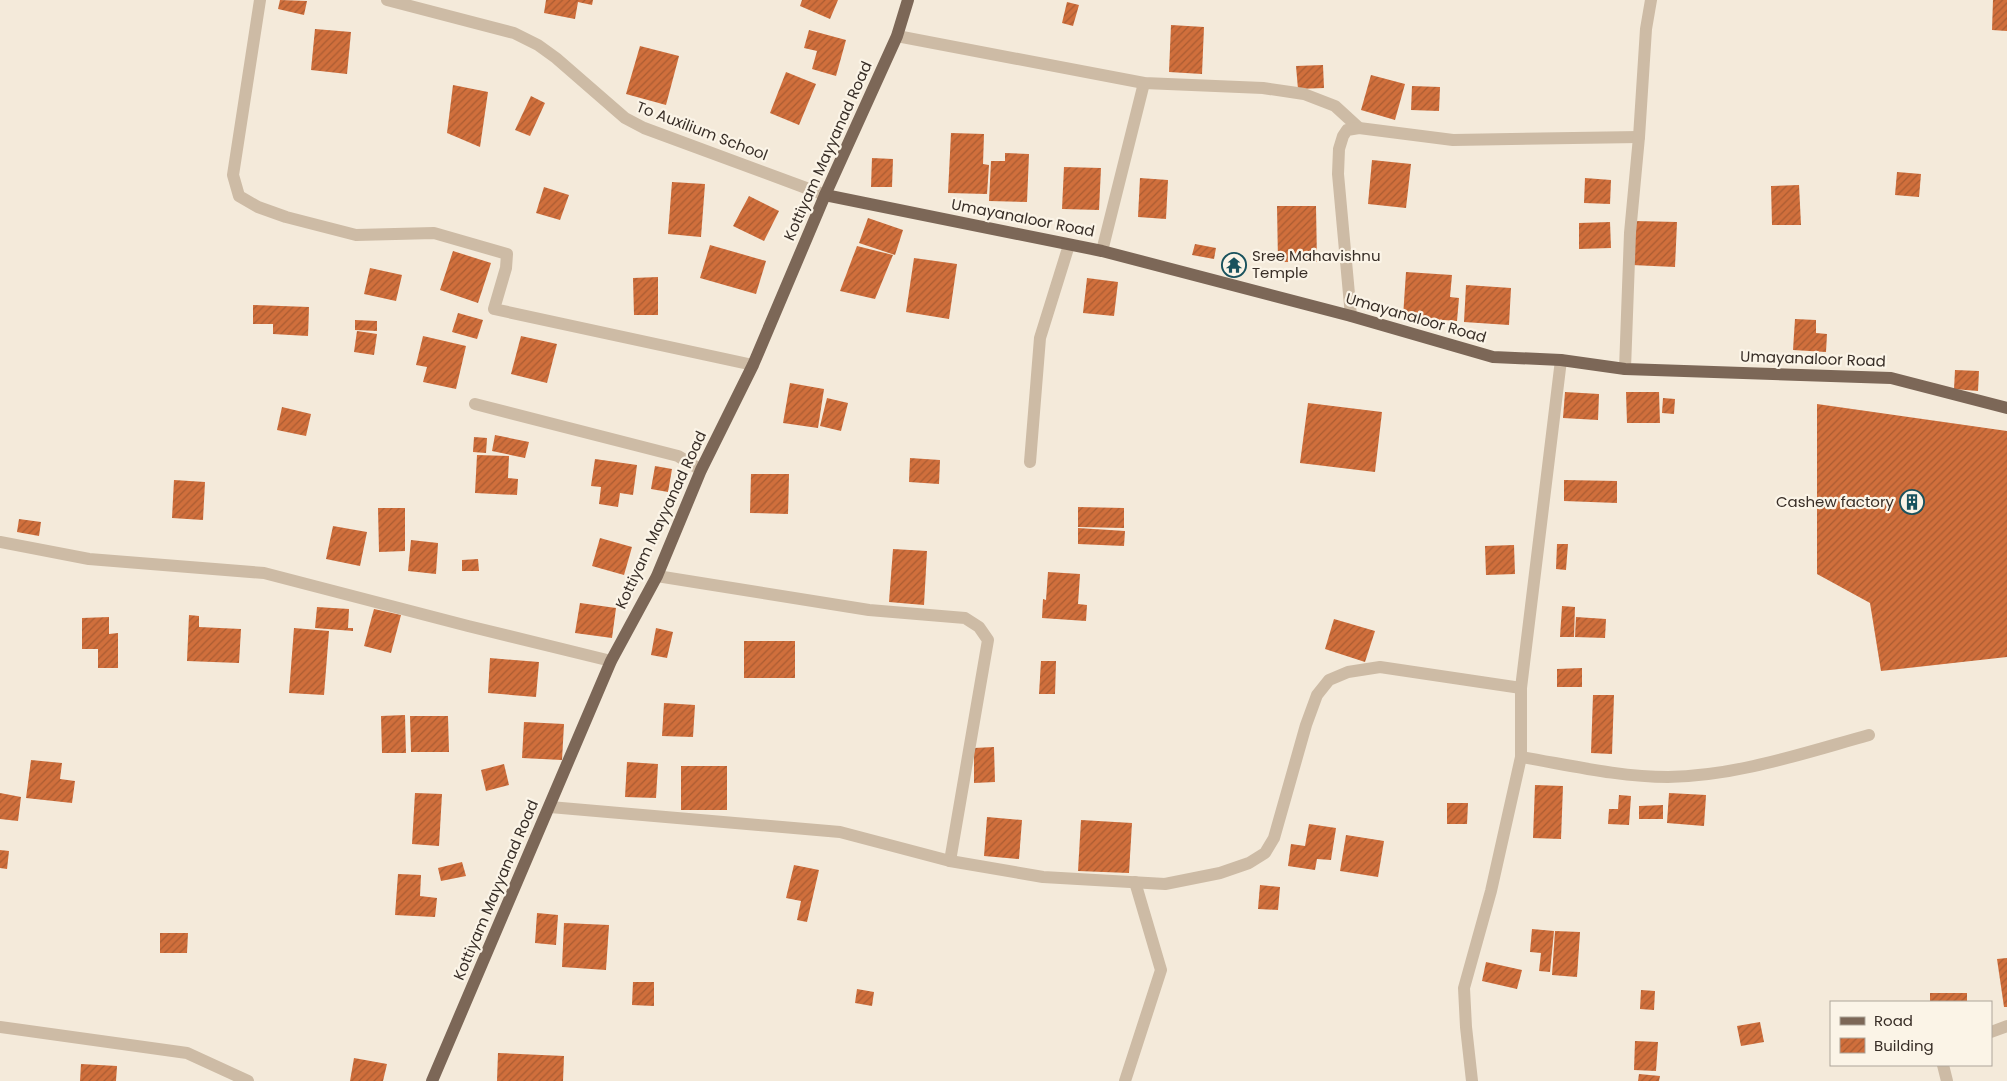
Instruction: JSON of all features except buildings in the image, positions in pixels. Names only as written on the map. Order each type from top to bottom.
[{"type":"main road","name":"Kottiyam Mayyanad Road","points":[[432,1081],[611,661],[656,576],[701,470],[753,365],[825,195],[897,36],[908,0]]},
{"type":"main road","name":"Umayanaloor Road","points":[[825,195],[1102,251],[1351,316],[1493,357],[1561,360],[1624,369],[1891,378],[2007,408]]},
{"type":"street","points":[[260,0],[233,175],[239,196],[258,207],[276,214],[356,235],[434,233],[507,254],[506,268],[494,309],[753,365]]},
{"type":"street","name":"To Auxilium School","points":[[387,0],[426,5],[514,33],[556,58],[625,118],[644,128],[825,195]]},
{"type":"street","points":[[1624,369],[1630,233],[1639,138],[1646,29],[1651,0]]},
{"type":"street","points":[[897,36],[1144,83],[1263,88],[1304,94],[1335,106],[1359,128]]},
{"type":"street","points":[[1102,251],[1144,83]]},
{"type":"street","points":[[1351,316],[1338,174],[1339,149],[1347,130],[1359,128],[1453,140],[1639,138]]},
{"type":"street","points":[[1030,462],[1040,338],[1069,245]]},
{"type":"street","points":[[1472,1081],[1464,988],[1491,891],[1521,757],[1521,688],[1561,360]]},
{"type":"street","points":[[475,404],[678,456],[701,470]]},
{"type":"street","points":[[0,542],[89,559],[264,572],[468,626],[611,661]]},
{"type":"street","points":[[656,576],[869,610],[964,618],[980,627],[988,640],[950,861]]},
{"type":"street","points":[[550,807],[840,832],[950,861],[1043,877],[1165,884],[1220,873],[1249,863],[1265,853],[1274,838],[1306,725],[1318,695],[1329,680],[1348,672],[1380,667],[1521,688]]},
{"type":"street","points":[[1521,757],[1628,774],[1668,777],[1740,770],[1869,735]]},
{"type":"street","points":[[1125,1081],[1161,970],[1134,882]]},
{"type":"street","points":[[1992,1032],[2007,1026]]},
{"type":"street","points":[[0,1027],[187,1053],[248,1081]]},
{"type":"street","points":[[1943,1066],[1947,1081]]},
{"type":"place","name":"Sree Mahavishnu Temple","points":[[1234,265]]},
{"type":"place","name":"Cashew factory","points":[[1912,502]]}]
